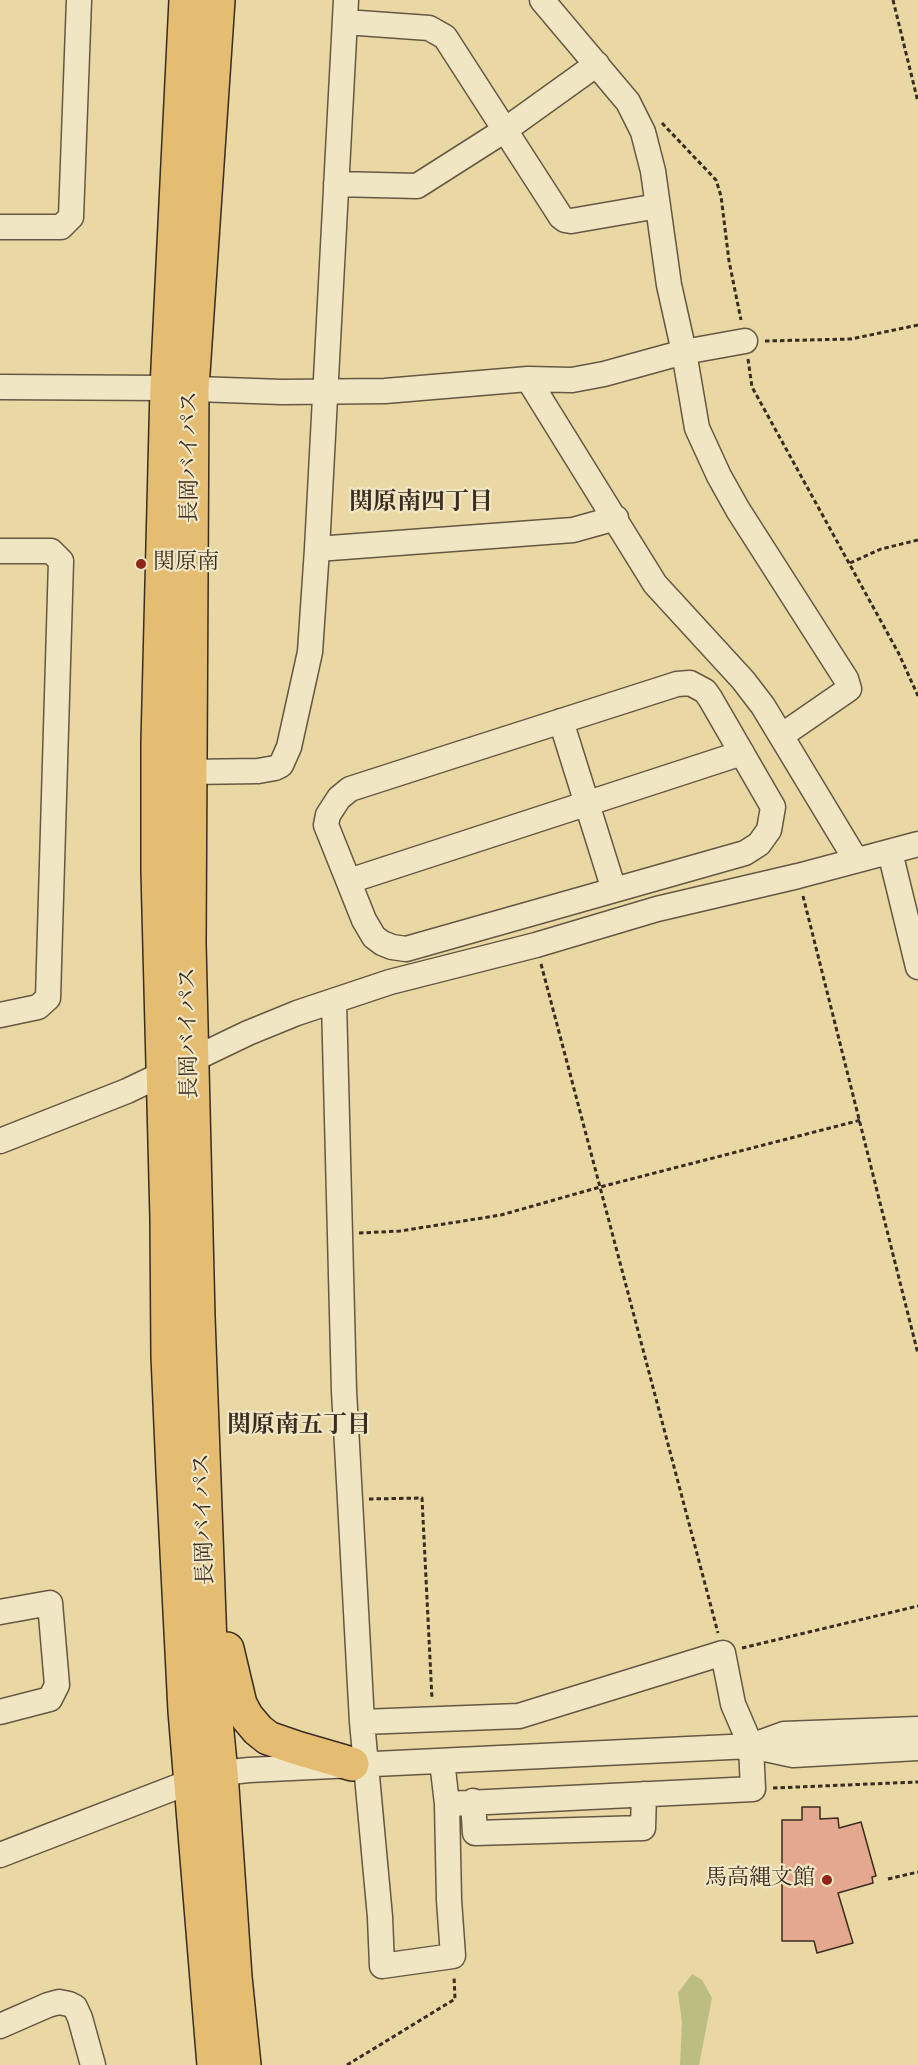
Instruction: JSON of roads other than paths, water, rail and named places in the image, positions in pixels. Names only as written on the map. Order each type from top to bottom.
[{"type":"highway","name":"長岡バイパス","points":[[186,0],[179,388],[190,772],[189,943],[178,1066],[168,1356],[185,1711],[206,1777],[235,1977],[243,2065]]},
{"type":"highway","name":"長岡バイパス","points":[[214,2065],[206,1777],[211,1672],[198,1317],[178,1066],[159,951],[158,742],[179,388],[218,0]]},
{"type":"highway","points":[[206,1538],[235,1688],[247,1717],[268,1738],[359,1764]]},
{"type":"street","points":[[0,227],[61,227],[71,217],[79,0]]},
{"type":"street","points":[[542,0],[628,102],[643,132],[654,171],[669,285],[684,352],[697,428],[738,510],[846,679],[849,689],[781,736]]},
{"type":"street","points":[[190,772],[258,771],[281,765],[289,747],[310,652],[346,11],[429,28],[445,37],[565,220],[658,206]]},
{"type":"street","points":[[336,184],[417,186],[505,130],[597,64]]},
{"type":"street","points":[[0,387],[179,388],[282,392],[385,391],[528,379],[572,380],[604,374],[684,352],[745,341]]},
{"type":"street","points":[[528,379],[655,584],[743,680],[781,736],[856,860]]},
{"type":"street","points":[[317,549],[573,530],[616,518]]},
{"type":"street","points":[[0,551],[51,552],[61,561],[48,998],[38,1007],[0,1015]]},
{"type":"street","points":[[690,683],[705,691],[711,698],[773,807],[770,830],[759,844],[745,853],[406,949],[392,947],[374,937],[364,920],[326,825],[328,815],[339,798],[350,789],[561,721],[677,684],[690,683]]},
{"type":"street","points":[[561,721],[614,890]]},
{"type":"street","points":[[349,881],[742,753]]},
{"type":"street","points":[[0,1141],[128,1091],[248,1033],[297,1013],[390,982],[536,945],[657,909],[798,876],[918,844]]},
{"type":"street","points":[[890,852],[918,967]]},
{"type":"street","points":[[334,1002],[339,1234],[362,1722],[359,1764],[380,1917],[382,1966],[453,1956],[447,1804],[442,1761]]},
{"type":"street","points":[[0,1612],[50,1603],[57,1685],[50,1699],[0,1712]]},
{"type":"street","points":[[362,1722],[519,1716],[723,1653],[733,1704],[751,1746],[753,1789],[447,1804]]},
{"type":"street","points":[[751,1746],[784,1734],[918,1729]]},
{"type":"street","points":[[0,1855],[206,1777],[359,1764],[751,1746],[793,1755],[918,1748]]},
{"type":"street","points":[[473,1801],[474,1833],[643,1828],[644,1794]]},
{"type":"street","points":[[0,2026],[59,2002],[69,2004],[75,2007],[80,2018],[93,2065]]},
{"type":"place","name":"関原南","points":[[141,564]]},
{"type":"place","name":"馬高縄文館","points":[[827,1880]]},
{"type":"district","name":"関原南四丁目","points":[[421,505]]},
{"type":"district","name":"関原南五丁目","points":[[299,1428]]}]
